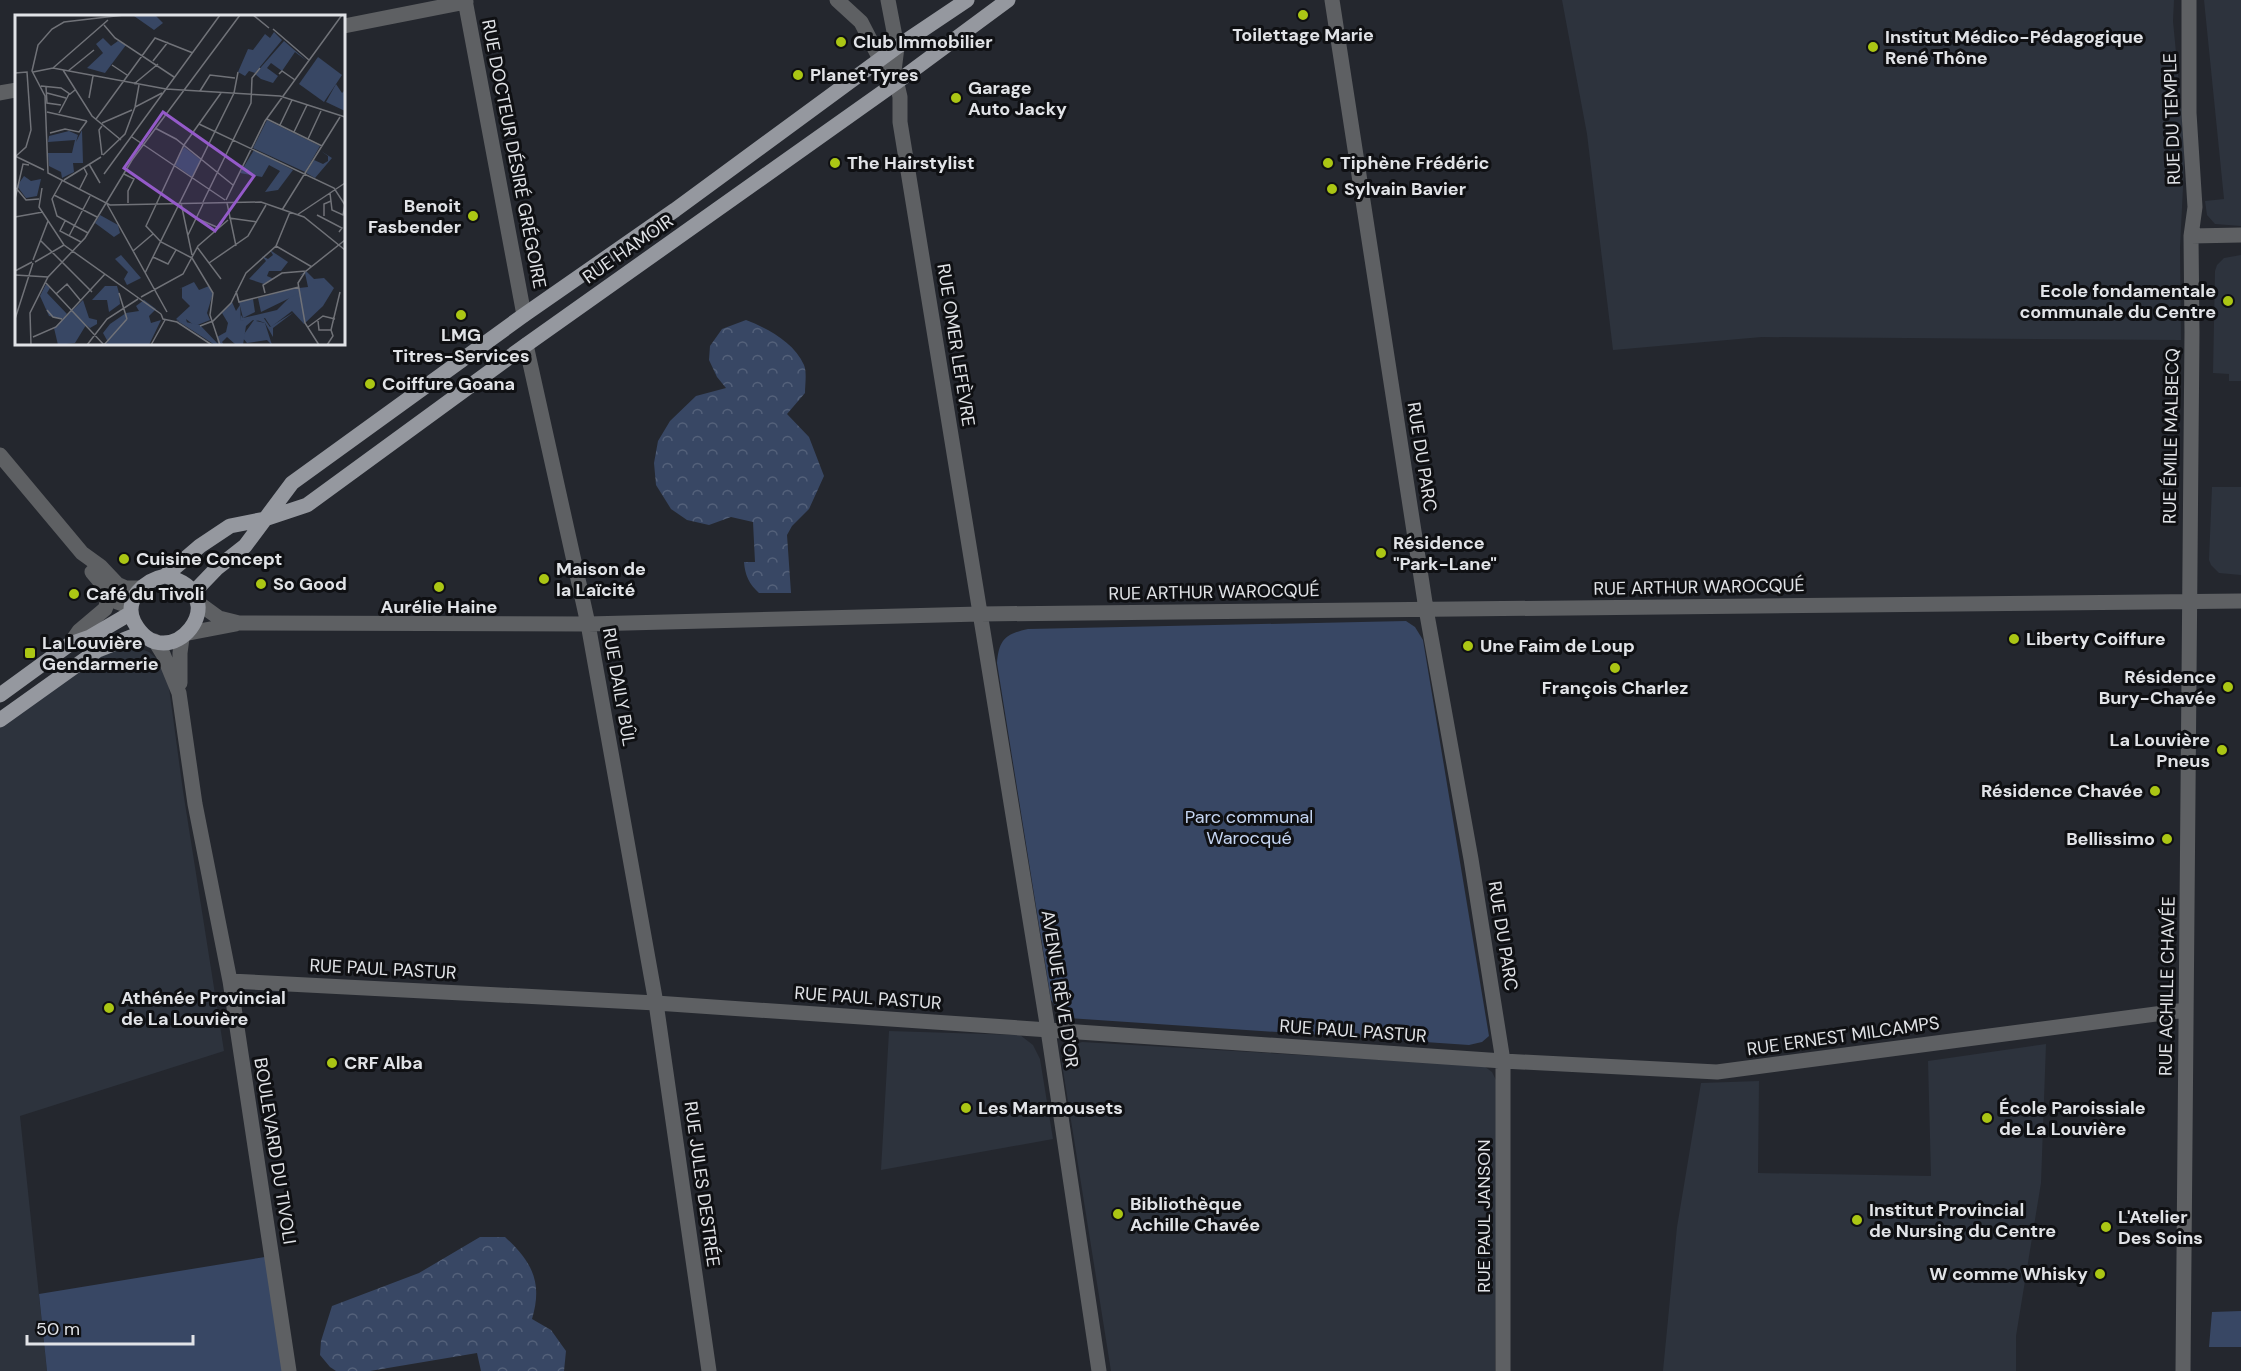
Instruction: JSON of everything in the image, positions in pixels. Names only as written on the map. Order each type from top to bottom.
[{"type":"main road","name":"RUE HAMOIR","points":[[195,598],[217,568],[245,546],[292,483],[524,315],[675,210],[880,59],[967,0]]},
{"type":"main road","name":"RUE HAMOIR","points":[[165,576],[200,546],[230,526],[266,519],[307,505],[895,76],[1008,0]]},
{"type":"main road","points":[[0,695],[70,644],[90,637],[131,610],[141,588],[149,581],[165,576],[185,583],[195,598],[197,617],[185,636],[169,642],[155,641],[141,633],[131,610]]},
{"type":"main road","points":[[0,720],[98,650],[141,633]]},
{"type":"street","points":[[837,0],[861,22],[880,59],[895,76]]},
{"type":"street","name":"RUE OMER LEFÈVRE","points":[[888,0],[897,47],[895,76],[900,122],[980,614]]},
{"type":"street","name":"RUE DU PARC","points":[[1332,0],[1426,609],[1471,859],[1503,1061]]},
{"type":"street","name":"RUE DU TEMPLE","points":[[2189,0],[2189,113],[2195,207],[2191,236]]},
{"type":"street","points":[[345,26],[466,1]]},
{"type":"street","name":"RUE DOCTEUR DÉSIRÉ GRÉGOIRE","points":[[466,1],[524,315]]},
{"type":"street","points":[[0,93],[15,90]]},
{"type":"street","points":[[2191,236],[2241,236]]},
{"type":"street","name":"RUE ÉMILE MALBECQ","points":[[2188,601],[2191,236]]},
{"type":"street","name":"RUE DAILY BÛL","points":[[526,345],[588,624],[656,1003]]},
{"type":"street","points":[[0,454],[82,553],[117,584],[126,588],[141,588]]},
{"type":"street","points":[[82,553],[92,573],[117,602],[131,610]]},
{"type":"street","points":[[70,644],[79,632],[105,609],[108,601],[105,586]]},
{"type":"street","name":"RUE ARTHUR WAROCQUÉ","points":[[195,598],[219,618],[239,623]]},
{"type":"street","name":"RUE ACHILLE CHAVÉE","points":[[2182,1371],[2188,601]]},
{"type":"street","name":"RUE ARTHUR WAROCQUÉ","points":[[185,636],[239,623],[588,624],[980,614],[2241,601]]},
{"type":"street","name":"AVENUE RÊVE D'OR","points":[[980,614],[1048,1030],[1099,1371]]},
{"type":"street","name":"BOULEVARD DU TIVOLI","points":[[178,688],[185,636]]},
{"type":"street","name":"BOULEVARD DU TIVOLI","points":[[155,641],[164,654],[178,688],[195,804],[230,981],[289,1371]]},
{"type":"street","name":"RUE PAUL PASTUR","points":[[230,981],[656,1003],[1503,1061]]},
{"type":"street","name":"RUE JULES DESTRÉE","points":[[656,1003],[709,1371]]},
{"type":"street","name":"RUE ERNEST MILCAMPS","points":[[1503,1061],[1717,1072],[2186,1010]]},
{"type":"street","name":"RUE PAUL JANSON","points":[[1503,1061],[1503,1371]]},
{"type":"shaded area","points":[[1562,0],[2174,0],[2173,21],[2185,148],[2180,247],[2181,340],[1762,337],[1613,350],[1587,134]]},
{"type":"shaded area","points":[[2204,0],[2241,0],[2241,226],[2215,224],[2207,215],[2205,201],[2224,199]]},
{"type":"shaded area","name":"Ecole fondamentale communale du Centre","points":[[2241,255],[2241,381],[2229,381],[2229,374],[2213,373],[2215,271],[2224,258]]},
{"type":"shaded area","points":[[2212,487],[2241,487],[2241,575],[2219,573],[2209,560]]},
{"type":"shaded area","name":"Athénée Provincial de La Louvière","points":[[121,646],[136,647],[149,652],[162,663],[167,673],[224,1051],[20,1116],[47,1371],[0,1371],[0,726],[98,658]]},
{"type":"shaded area","name":"Les Marmousets","points":[[889,1031],[1020,1035],[1033,1045],[1040,1059],[1053,1139],[881,1170]]},
{"type":"shaded area","points":[[1082,1042],[1484,1066],[1492,1072],[1497,1082],[1498,1102],[1495,1371],[1111,1371],[1062,1064],[1067,1050]]},
{"type":"shaded area","name":"Institut Provincial de Nursing du Centre","points":[[2046,1044],[2041,1183],[2016,1336],[2016,1371],[1663,1371],[1677,1227],[1701,1083],[1759,1081],[1758,1173],[1931,1176],[1928,1061]]},
{"type":"green space","points":[[746,320],[763,327],[787,343],[794,349],[804,365],[805,393],[787,414],[809,437],[824,476],[809,509],[792,526],[787,535],[791,593],[759,593],[748,579],[744,562],[755,562],[753,522],[731,517],[709,525],[687,520],[671,509],[656,485],[654,463],[658,441],[670,421],[696,396],[726,388],[717,377],[709,360],[710,346],[722,329]]},
{"type":"green space","name":"Parc communal Warocqué","points":[[1406,621],[1415,627],[1423,640],[1489,1036],[1482,1042],[1469,1045],[1068,1018],[1059,1011],[1051,1000],[997,663],[999,649],[1005,639],[1014,633],[1028,629]]},
{"type":"green space","points":[[480,1237],[505,1237],[528,1264],[533,1273],[536,1294],[532,1319],[551,1330],[566,1351],[564,1371],[481,1371],[477,1353],[370,1371],[336,1371],[320,1355],[321,1341],[332,1306],[419,1273]]},
{"type":"green space","points":[[271,1256],[289,1371],[47,1371],[39,1294]]},
{"type":"green space","points":[[2241,1311],[2241,1347],[2209,1347],[2212,1312]]},
{"type":"place","name":"Toilettage Marie","points":[[1303,15]]},
{"type":"place","name":"Club Immobilier","points":[[841,42]]},
{"type":"place","name":"Institut Médico-Pédagogique René Thône","points":[[1873,47]]},
{"type":"place","name":"Planet Tyres","points":[[798,75]]},
{"type":"place","name":"Garage Auto Jacky","points":[[956,98]]},
{"type":"place","name":"The Hairstylist","points":[[835,163]]},
{"type":"place","name":"Tiphène Frédéric","points":[[1328,163]]},
{"type":"place","name":"Sylvain Bavier","points":[[1332,189]]},
{"type":"place","name":"Benoit Fasbender","points":[[473,216]]},
{"type":"place","name":"Ecole fondamentale communale du Centre","points":[[2228,301]]},
{"type":"place","name":"LMG Titres-Services","points":[[461,315]]},
{"type":"place","name":"Coiffure Goana","points":[[370,384]]},
{"type":"place","name":"Résidence \"Park-Lane\"","points":[[1381,553]]},
{"type":"place","name":"Cuisine Concept","points":[[124,559]]},
{"type":"place","name":"Maison de la Laïcité","points":[[544,579]]},
{"type":"place","name":"So Good","points":[[261,584]]},
{"type":"place","name":"Aurélie Haine","points":[[439,587]]},
{"type":"place","name":"Café du Tivoli","points":[[74,594]]},
{"type":"place","name":"Liberty Coiffure","points":[[2014,639]]},
{"type":"place","name":"Une Faim de Loup","points":[[1468,646]]},
{"type":"place","name":"La Louvière Gendarmerie","points":[[30,653]]},
{"type":"place","name":"François Charlez","points":[[1615,668]]},
{"type":"place","name":"Résidence Bury-Chavée","points":[[2228,687]]},
{"type":"place","name":"La Louvière Pneus","points":[[2222,750]]},
{"type":"place","name":"Résidence Chavée","points":[[2155,791]]},
{"type":"place","name":"Bellissimo","points":[[2167,839]]},
{"type":"place","name":"Athénée Provincial de La Louvière","points":[[109,1008]]},
{"type":"place","name":"CRF Alba","points":[[332,1063]]},
{"type":"place","name":"Les Marmousets","points":[[966,1108]]},
{"type":"place","name":"École Paroissiale de La Louvière","points":[[1987,1118]]},
{"type":"place","name":"Bibliothèque Achille Chavée","points":[[1118,1214]]},
{"type":"place","name":"Institut Provincial de Nursing du Centre","points":[[1857,1220]]},
{"type":"place","name":"L'Atelier Des Soins","points":[[2106,1227]]},
{"type":"place","name":"W comme Whisky","points":[[2100,1274]]}]
